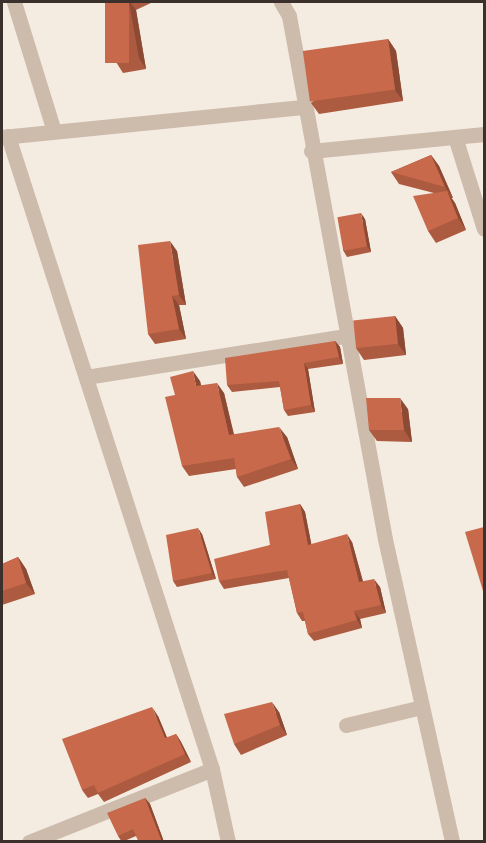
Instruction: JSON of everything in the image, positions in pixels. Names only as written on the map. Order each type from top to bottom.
[{"type":"street","points":[[14,2],[54,131]]},
{"type":"street","points":[[281,2],[289,16],[303,107],[346,336],[452,842]]},
{"type":"street","points":[[228,842],[212,770],[86,377],[5,136],[303,107]]},
{"type":"street","points":[[311,151],[484,134]]},
{"type":"street","points":[[455,137],[484,229]]},
{"type":"street","points":[[86,377],[346,336]]},
{"type":"street","points":[[346,724],[422,707]]},
{"type":"street","points":[[29,842],[212,770]]},
{"type":"building","points":[[105,2],[129,2],[129,63],[105,63]]},
{"type":"building","points":[[388,39],[395,90],[310,101],[303,51]]},
{"type":"building","points":[[431,155],[445,187],[391,172]]},
{"type":"building","points":[[447,191],[458,218],[428,231],[413,196]]},
{"type":"building","points":[[361,213],[367,246],[343,251],[337,217]]},
{"type":"building","points":[[170,241],[179,295],[172,296],[179,329],[148,334],[138,245]]},
{"type":"building","points":[[395,316],[398,344],[356,348],[353,320]]},
{"type":"building","points":[[335,341],[339,357],[304,363],[311,405],[284,410],[279,381],[227,385],[225,358]]},
{"type":"building","points":[[193,371],[196,386],[217,383],[229,435],[279,427],[291,459],[237,477],[234,458],[182,466],[165,397],[175,395],[170,377]]},
{"type":"building","points":[[366,398],[400,398],[404,430],[369,430]]},
{"type":"building","points":[[300,504],[308,545],[347,534],[359,582],[374,579],[381,605],[354,611],[357,620],[308,634],[303,612],[297,613],[287,570],[219,581],[214,559],[270,545],[265,512]]},
{"type":"building","points":[[484,527],[484,594],[465,532]]},
{"type":"building","points":[[198,528],[212,573],[173,581],[166,535]]},
{"type":"building","points":[[18,557],[26,583],[2,591],[2,564]]},
{"type":"building","points":[[272,702],[280,725],[234,744],[224,714]]},
{"type":"building","points":[[152,707],[165,738],[176,734],[185,754],[98,793],[94,785],[82,790],[62,739]]},
{"type":"building","points":[[145,798],[162,842],[139,842],[133,829],[118,836],[107,813]]}]
